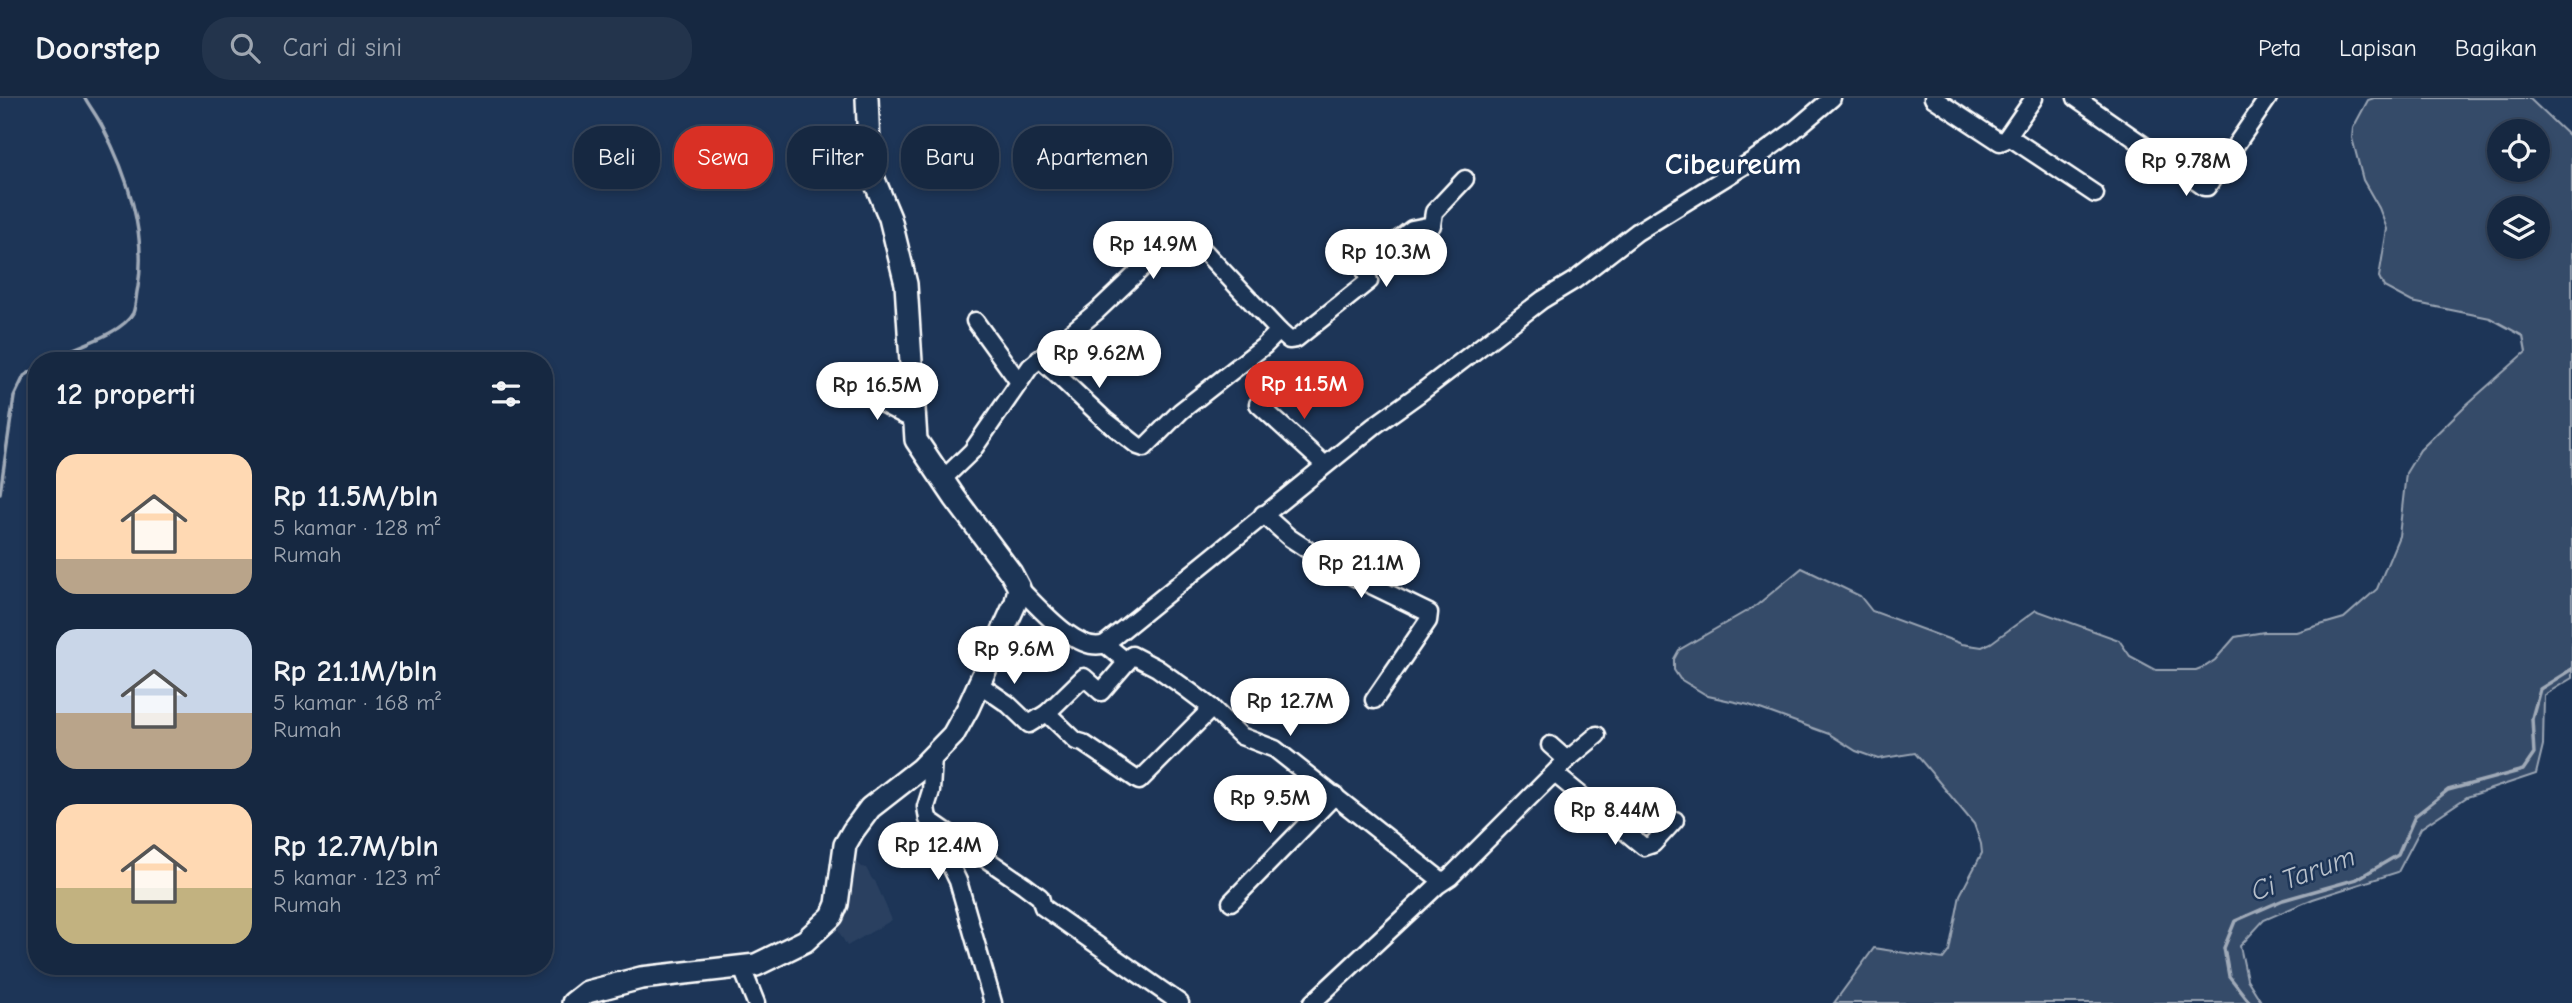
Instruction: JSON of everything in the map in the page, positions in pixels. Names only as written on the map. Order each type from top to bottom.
[{"type":"main road","points":[[573,1003],[587,992],[641,978],[742,968],[767,961],[805,941],[832,916],[837,904],[845,845],[860,819],[879,799],[933,757],[953,735],[1013,610],[1019,588],[1006,565],[973,523],[916,440],[906,284],[890,218],[870,170],[867,98]]},
{"type":"street","points":[[1019,588],[1076,640],[1092,647],[1105,644],[1263,514],[1510,323],[1575,280],[1637,232],[1752,161],[1832,98]]},
{"type":"street","points":[[1933,98],[1997,141],[2003,142],[2034,98]]},
{"type":"street","points":[[2076,98],[2204,187],[2207,187],[2269,98]]},
{"type":"street","points":[[2008,136],[2095,194]]},
{"type":"street","points":[[943,480],[972,451],[1019,382],[1039,358],[1097,310],[1178,234],[1190,236],[1279,331],[1289,340],[1296,339],[1369,281],[1364,267],[1412,229],[1432,225],[1434,212],[1465,179]]},
{"type":"street","points":[[975,321],[1019,382]]},
{"type":"street","points":[[1039,358],[1105,420],[1144,448],[1181,411],[1264,346],[1279,331]]},
{"type":"street","points":[[866,392],[877,401],[913,420]]},
{"type":"street","points":[[1258,404],[1325,465]]},
{"type":"street","points":[[1263,514],[1290,538],[1334,568],[1429,613],[1428,621],[1374,700]]},
{"type":"street","points":[[1105,644],[1127,662]]},
{"type":"street","points":[[979,684],[1008,704],[1030,724],[1047,713],[1084,677],[1101,692],[1132,655],[1136,655],[1212,708],[1241,736],[1275,749],[1442,881]]},
{"type":"street","points":[[1047,713],[1076,741],[1139,781],[1212,708]]},
{"type":"street","points":[[1312,1003],[1567,760],[1597,735]]},
{"type":"street","points":[[1550,745],[1567,760]]},
{"type":"street","points":[[933,757],[931,791],[926,807],[928,819],[958,881],[993,1003]]},
{"type":"street","points":[[1555,774],[1644,848],[1653,844],[1675,820]]},
{"type":"street","points":[[1231,902],[1335,795]]},
{"type":"street","points":[[928,819],[1040,897],[1041,906],[1180,1003]]},
{"type":"street","points":[[742,968],[756,1003]]},
{"type":"shaded area","points":[[2374,98],[2529,98],[2572,139],[2572,678],[2544,695],[2543,745],[2536,774],[2467,797],[2421,828],[2398,872],[2313,899],[2264,920],[2240,946],[2247,979],[2262,1003],[1834,1003],[1874,948],[1943,959],[1949,951],[1960,895],[1982,853],[1974,824],[1915,753],[1878,759],[1856,751],[1829,734],[1749,705],[1708,696],[1680,679],[1674,670],[1674,659],[1679,650],[1757,605],[1802,568],[1860,596],[1872,611],[1962,644],[1982,647],[1991,643],[2036,610],[2119,640],[2130,656],[2156,670],[2196,670],[2206,666],[2215,660],[2235,637],[2264,632],[2296,632],[2344,618],[2377,589],[2399,536],[2406,473],[2420,450],[2526,352],[2523,336],[2490,318],[2412,302],[2384,287],[2379,277],[2387,229],[2363,180],[2352,138],[2353,128],[2368,100]]},
{"type":"shaded area","points":[[850,855],[866,868],[875,881],[892,920],[847,946],[834,923]]},
{"type":"waterway","points":[[65,352],[106,335],[127,321],[134,310],[140,267],[137,225],[127,183],[111,144],[85,98]]},
{"type":"waterway","points":[[0,493],[14,397],[24,376],[28,374]]},
{"type":"waterway","name":"Ci Tarum","points":[[2250,1003],[2229,976],[2224,948],[2235,921],[2283,900],[2357,879],[2398,855],[2415,816],[2448,790],[2523,770],[2534,754],[2532,718],[2540,689],[2572,669]]},
{"type":"district","name":"Cibeureum","points":[[1733,164]]}]
